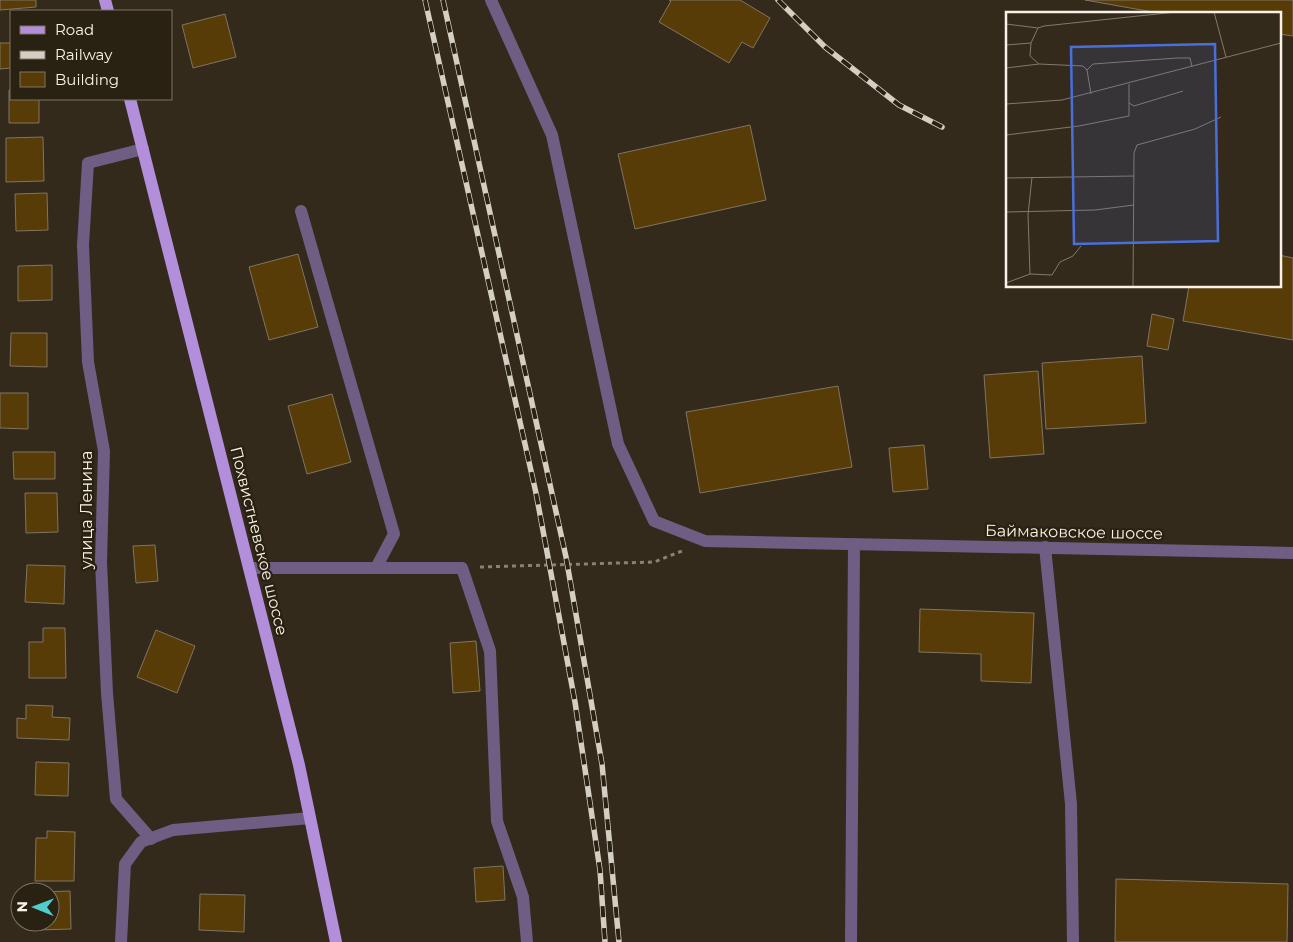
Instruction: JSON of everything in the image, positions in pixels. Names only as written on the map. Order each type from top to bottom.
[{"type":"main road","points":[[130,100],[143,149]]},
{"type":"main road","name":"Похвистневское шоссе","points":[[143,149],[299,765],[336,942]]},
{"type":"street","name":"Баймаковское шоссе","points":[[491,0],[552,135],[618,444],[654,521],[705,541],[854,546],[1046,547],[1293,553]]},
{"type":"street","name":"улица Ленина","points":[[143,149],[88,163],[83,245],[88,362],[104,451],[101,562],[107,693],[116,799],[151,839]]},
{"type":"street","points":[[301,211],[394,534],[376,568]]},
{"type":"street","points":[[851,942],[854,546]]},
{"type":"street","points":[[1046,547],[1071,804],[1073,942]]},
{"type":"street","points":[[249,568],[462,568],[490,651],[497,821],[523,897],[527,942]]},
{"type":"street","points":[[121,942],[125,864],[142,842],[173,830],[310,818]]},
{"type":"path","points":[[462,568],[654,562],[705,541]]},
{"type":"building","points":[[0,0],[36,0],[36,7],[0,10]]},
{"type":"building","points":[[669,0],[740,0],[770,18],[753,48],[742,42],[729,63],[659,22],[671,1]]},
{"type":"building","points":[[1085,0],[1293,0],[1293,36],[1280,34],[1280,12],[1153,12]]},
{"type":"building","points":[[225,14],[236,57],[193,68],[182,25]]},
{"type":"building","points":[[0,43],[10,43],[10,68],[0,69]]},
{"type":"building","points":[[9,90],[10,100],[39,100],[39,123],[9,123]]},
{"type":"building","points":[[750,125],[766,200],[635,229],[618,154]]},
{"type":"building","points":[[43,137],[44,181],[6,182],[6,138]]},
{"type":"building","points":[[47,193],[48,230],[16,231],[15,194]]},
{"type":"building","points":[[298,254],[318,327],[269,340],[249,267]]},
{"type":"building","points":[[1280,255],[1293,258],[1293,340],[1183,321],[1189,288],[1280,288]]},
{"type":"building","points":[[52,265],[52,300],[18,301],[18,266]]},
{"type":"building","points":[[1152,314],[1174,319],[1168,350],[1147,346]]},
{"type":"building","points":[[11,333],[47,333],[47,367],[10,366]]},
{"type":"building","points":[[1142,356],[1146,423],[1046,429],[1042,363]]},
{"type":"building","points":[[1038,371],[1044,454],[990,458],[984,375]]},
{"type":"building","points":[[838,386],[852,467],[700,493],[686,412]]},
{"type":"building","points":[[0,393],[28,393],[28,429],[0,428]]},
{"type":"building","points":[[332,394],[351,462],[307,474],[288,406]]},
{"type":"building","points":[[924,445],[928,489],[893,492],[889,448]]},
{"type":"building","points":[[13,452],[55,452],[55,479],[14,479]]},
{"type":"building","points":[[25,493],[57,493],[58,532],[26,533]]},
{"type":"building","points":[[155,545],[158,581],[136,583],[133,546]]},
{"type":"building","points":[[27,565],[65,566],[64,604],[25,602]]},
{"type":"building","points":[[920,609],[1034,613],[1031,683],[981,681],[981,654],[919,652]]},
{"type":"building","points":[[43,628],[65,628],[66,678],[29,678],[29,642],[43,642]]},
{"type":"building","points":[[156,630],[195,646],[177,693],[137,677]]},
{"type":"building","points":[[476,641],[480,691],[453,693],[450,643]]},
{"type":"building","points":[[26,705],[53,706],[52,717],[70,718],[69,740],[17,738],[17,718],[26,719]]},
{"type":"building","points":[[36,762],[69,763],[68,796],[35,795]]},
{"type":"building","points":[[47,831],[75,832],[74,881],[35,881],[36,838],[47,838]]},
{"type":"building","points":[[503,866],[505,900],[476,902],[474,868]]},
{"type":"building","points":[[1116,879],[1288,884],[1287,942],[1115,942]]},
{"type":"building","points":[[60,891],[70,891],[71,929],[60,929]]},
{"type":"building","points":[[200,894],[245,895],[244,932],[199,930]]},
{"type":"railway","points":[[425,0],[536,493],[575,702],[600,870],[605,942]]},
{"type":"railway","points":[[443,0],[566,557],[602,764],[619,942]]},
{"type":"railway","points":[[778,0],[825,47],[899,105],[942,127]]}]
